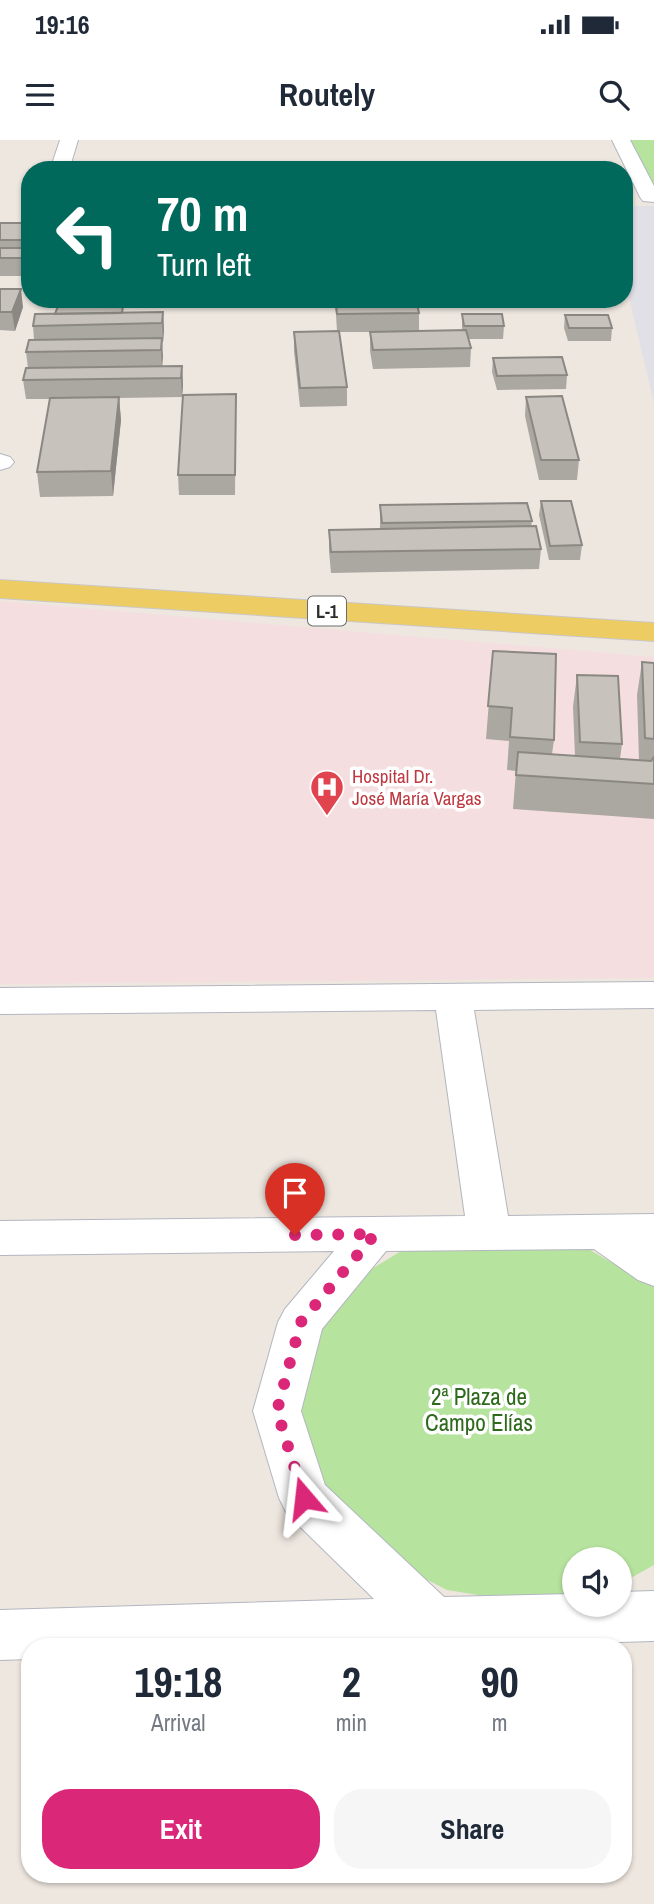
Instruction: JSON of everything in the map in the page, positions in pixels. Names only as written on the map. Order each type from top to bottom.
[{"type":"main road","name":"L-1","points":[[0,575],[654,617]]},
{"type":"main road","name":"L-1","points":[[0,589],[654,632]]},
{"type":"street","points":[[62,161],[69,140]]},
{"type":"street","points":[[621,140],[632,161]]},
{"type":"street","points":[[633,162],[652,197],[633,197]]},
{"type":"street","points":[[0,1001],[654,995]]},
{"type":"street","points":[[453,997],[489,1233]]},
{"type":"street","points":[[0,1238],[654,1231]]},
{"type":"street","points":[[603,1232],[654,1268]]},
{"type":"street","points":[[375,1234],[301,1322],[277,1411],[304,1498],[434,1623]]},
{"type":"street","points":[[0,1635],[654,1616]]},
{"type":"shaded area","points":[[633,206],[654,206],[654,403],[631,308]]},
{"type":"shaded area","name":"Hospital Dr. José María Vargas","points":[[0,601],[654,657],[654,978],[0,984]]},
{"type":"green space","points":[[631,140],[654,140],[654,191],[653,191]]},
{"type":"green space","name":"2ª Plaza de Campo Elías","points":[[526,1234],[590,1250],[654,1287],[654,1565],[632,1577],[632,1547],[562,1547],[562,1598],[526,1603],[447,1590],[379,1555],[328,1504],[299,1445],[295,1384],[312,1329],[349,1283],[401,1251]]},
{"type":"building","points":[[0,223],[21,223],[21,240],[0,240]]},
{"type":"building","points":[[0,248],[21,248],[21,258],[0,258]]},
{"type":"building","points":[[0,289],[21,289],[12,312],[0,312]]},
{"type":"building","points":[[57,308],[123,308],[122,313],[55,314]]},
{"type":"building","points":[[336,308],[418,308],[419,313],[337,314]]},
{"type":"building","points":[[163,312],[162,323],[33,326],[35,314]]},
{"type":"building","points":[[462,314],[502,314],[504,326],[464,326]]},
{"type":"building","points":[[565,315],[608,315],[612,328],[569,328]]},
{"type":"building","points":[[466,330],[471,348],[373,350],[370,332]]},
{"type":"building","points":[[339,331],[347,387],[300,388],[294,332]]},
{"type":"building","points":[[162,338],[161,350],[26,352],[29,340]]},
{"type":"building","points":[[562,357],[567,375],[497,376],[493,358]]},
{"type":"building","points":[[182,366],[181,378],[23,380],[26,368]]},
{"type":"building","points":[[236,394],[235,475],[178,475],[183,395]]},
{"type":"building","points":[[562,396],[579,460],[541,460],[526,397]]},
{"type":"building","points":[[119,397],[111,471],[37,472],[50,398]]},
{"type":"building","points":[[541,501],[571,501],[582,545],[550,546]]},
{"type":"building","points":[[527,503],[532,521],[382,523],[380,505]]},
{"type":"building","points":[[536,526],[541,549],[331,552],[329,530]]},
{"type":"building","points":[[493,651],[556,654],[554,740],[510,737],[512,708],[488,706]]},
{"type":"building","points":[[642,662],[654,663],[654,739],[645,738]]},
{"type":"building","points":[[577,675],[618,676],[622,744],[580,742]]},
{"type":"building","points":[[518,752],[651,761],[654,757],[654,784],[516,775]]},
{"type":"place","name":"Hospital Dr. José María Vargas","points":[[327,817]]},
{"type":"route","points":[[295,1235],[375,1234],[301,1322],[283,1388],[277,1411],[304,1498]]}]
